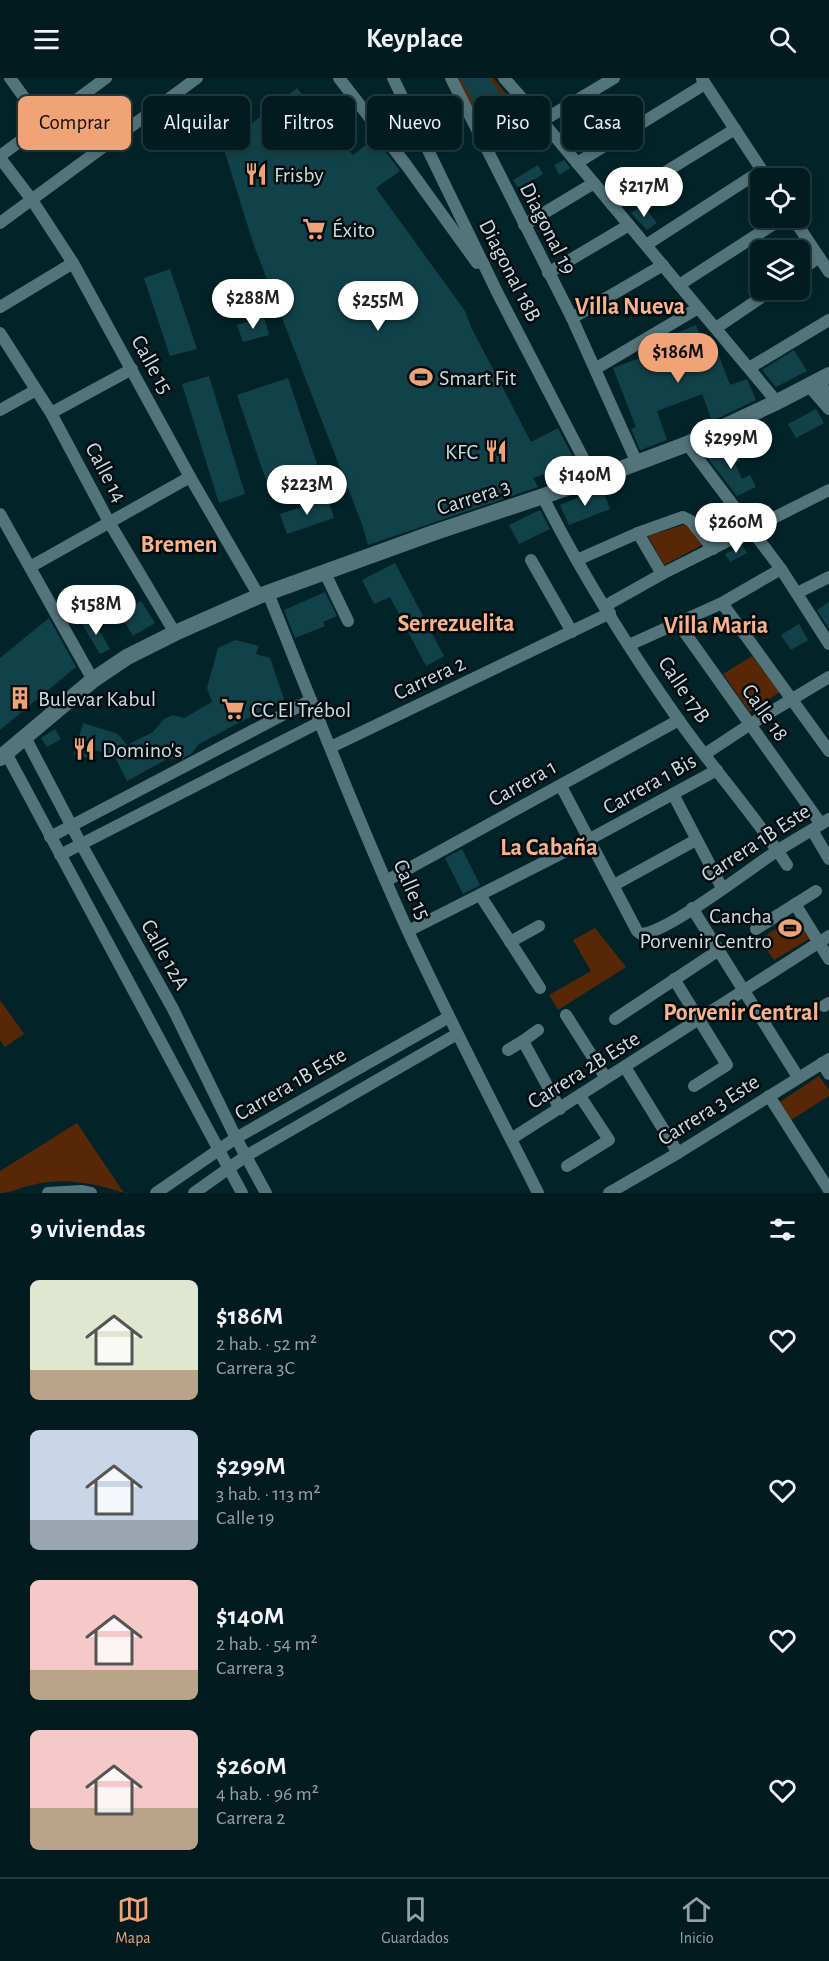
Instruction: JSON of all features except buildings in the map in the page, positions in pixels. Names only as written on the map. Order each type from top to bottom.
[{"type":"main road","name":"Carrera 3","points":[[3,755],[93,680],[128,657],[175,633],[264,595],[432,533],[543,497],[687,444],[818,380]]},
{"type":"street","points":[[12,78],[24,96]]},
{"type":"street","points":[[82,96],[106,78]]},
{"type":"street","points":[[0,223],[198,78]]},
{"type":"street","points":[[339,78],[407,166],[498,294]]},
{"type":"street","name":"Diagonal 18B","points":[[393,78],[498,294],[594,479]]},
{"type":"street","name":"Diagonal 19","points":[[451,78],[474,124]]},
{"type":"street","points":[[504,78],[519,96]]},
{"type":"street","points":[[550,116],[614,78]]},
{"type":"street","points":[[577,163],[703,81],[761,168]]},
{"type":"street","points":[[612,205],[735,129]]},
{"type":"street","points":[[550,131],[777,402]]},
{"type":"street","points":[[0,157],[18,144]]},
{"type":"street","name":"Diagonal 19","points":[[487,150],[572,318],[637,463]]},
{"type":"street","name":"Calle 15","points":[[0,157],[33,200],[73,263],[190,477],[264,595],[311,700],[408,931],[457,1034],[538,1193]]},
{"type":"street","points":[[524,225],[594,183]]},
{"type":"street","points":[[646,245],[750,183]]},
{"type":"street","points":[[548,273],[629,225]]},
{"type":"street","points":[[679,285],[767,228]]},
{"type":"street","points":[[800,228],[829,272]]},
{"type":"street","points":[[810,264],[819,257]]},
{"type":"street","points":[[0,307],[73,263]]},
{"type":"street","points":[[572,318],[663,265]]},
{"type":"street","points":[[716,328],[757,300]]},
{"type":"street","points":[[595,369],[698,308]]},
{"type":"street","points":[[749,368],[829,320]]},
{"type":"street","name":"Calle 14","points":[[0,333],[51,413],[109,522],[175,633]]},
{"type":"street","points":[[51,413],[132,369]]},
{"type":"street","points":[[818,380],[829,395]]},
{"type":"street","points":[[818,380],[829,409]]},
{"type":"street","points":[[0,410],[36,390]]},
{"type":"street","points":[[687,444],[781,569],[829,644]]},
{"type":"street","points":[[30,567],[190,477]]},
{"type":"street","name":"Carrera 2","points":[[330,747],[572,632],[662,574],[829,490]]},
{"type":"street","name":"Calle 17B","points":[[543,497],[577,560],[679,720],[787,865]]},
{"type":"street","points":[[0,514],[93,680]]},
{"type":"street","points":[[577,560],[683,518],[687,518],[712,549]]},
{"type":"street","points":[[638,534],[662,574]]},
{"type":"street","points":[[531,560],[572,632]]},
{"type":"street","points":[[630,645],[722,603],[781,569]]},
{"type":"street","points":[[325,573],[348,621]]},
{"type":"street","points":[[797,593],[829,577]]},
{"type":"street","points":[[722,603],[829,751]]},
{"type":"street","name":"Calle 18","points":[[678,623],[821,824],[829,859]]},
{"type":"street","points":[[705,754],[829,677]]},
{"type":"street","points":[[50,837],[311,700]]},
{"type":"street","name":"Carrera 1","points":[[386,881],[679,720]]},
{"type":"street","points":[[60,855],[320,722]]},
{"type":"street","name":"Calle 12A","points":[[25,737],[81,844],[173,1009],[236,1138],[266,1193]]},
{"type":"street","name":"Calle 12A","points":[[3,755],[60,855],[242,1193]]},
{"type":"street","name":"Carrera 1 Bis","points":[[408,931],[590,839],[717,770]]},
{"type":"street","points":[[561,786],[614,885],[696,840]]},
{"type":"street","points":[[673,794],[722,888]]},
{"type":"street","name":"Carrera 1B Este","points":[[614,885],[637,931],[641,934],[652,932],[693,908],[777,850],[821,824]]},
{"type":"street","points":[[756,929],[816,891]]},
{"type":"street","points":[[480,895],[540,988]]},
{"type":"street","points":[[795,904],[824,939],[829,959]]},
{"type":"street","points":[[693,908],[798,1077]]},
{"type":"street","points":[[510,942],[539,926]]},
{"type":"street","name":"Carrera 2B Este","points":[[511,1139],[824,939]]},
{"type":"street","points":[[615,1019],[719,950]]},
{"type":"street","points":[[674,979],[727,1065],[694,1086]]},
{"type":"street","points":[[566,1015],[606,1078]]},
{"type":"street","name":"Carrera 1B Este","points":[[156,1193],[236,1138],[449,1017]]},
{"type":"street","points":[[508,1050],[538,1029]]},
{"type":"street","name":"Carrera 1B Este","points":[[194,1193],[246,1156],[457,1034]]},
{"type":"street","points":[[523,1041],[560,1109]]},
{"type":"street","name":"Carrera 3 Este","points":[[609,1193],[678,1154],[798,1077],[827,1066]]},
{"type":"street","points":[[625,1067],[678,1154]]},
{"type":"street","points":[[567,1166],[609,1140],[580,1096]]},
{"type":"street","points":[[769,1096],[829,1190]]},
{"type":"street","points":[[48,1193],[81,1191],[91,1193]]},
{"type":"shaded area","points":[[457,78],[493,78],[508,96],[474,96],[474,111]]},
{"type":"shaded area","points":[[686,524],[704,544],[664,565],[648,536]]},
{"type":"shaded area","points":[[752,656],[780,692],[750,712],[723,674]]},
{"type":"shaded area","name":"Cancha Porvenir Centro","points":[[796,917],[809,939],[774,960],[759,939]]},
{"type":"shaded area","points":[[595,928],[626,967],[558,1010],[549,995],[591,971],[573,940]]},
{"type":"shaded area","points":[[0,1000],[24,1034],[5,1047],[0,1040]]},
{"type":"shaded area","points":[[819,1076],[829,1090],[829,1096],[791,1120],[780,1102]]},
{"type":"shaded area","points":[[77,1123],[124,1193],[90,1184],[55,1181],[0,1193],[0,1171]]},
{"type":"place","name":"Frisby","points":[[256,174]]},
{"type":"place","name":"Éxito","points":[[314,229]]},
{"type":"place","name":"Smart Fit","points":[[421,377]]},
{"type":"place","name":"KFC","points":[[496,451]]},
{"type":"place","name":"Bulevar Kabul","points":[[20,698]]},
{"type":"place","name":"CC El Trébol","points":[[233,709]]},
{"type":"place","name":"Domino's","points":[[84,749]]},
{"type":"place","name":"Cancha Porvenir Centro","points":[[790,928]]},
{"type":"district","name":"Villa Nueva","points":[[630,306]]},
{"type":"district","name":"Bremen","points":[[179,544]]},
{"type":"district","name":"Serrezuelita","points":[[456,623]]},
{"type":"district","name":"Villa Maria","points":[[716,625]]},
{"type":"district","name":"La Cabaña","points":[[549,847]]},
{"type":"district","name":"Porvenir Central","points":[[741,1012]]}]
